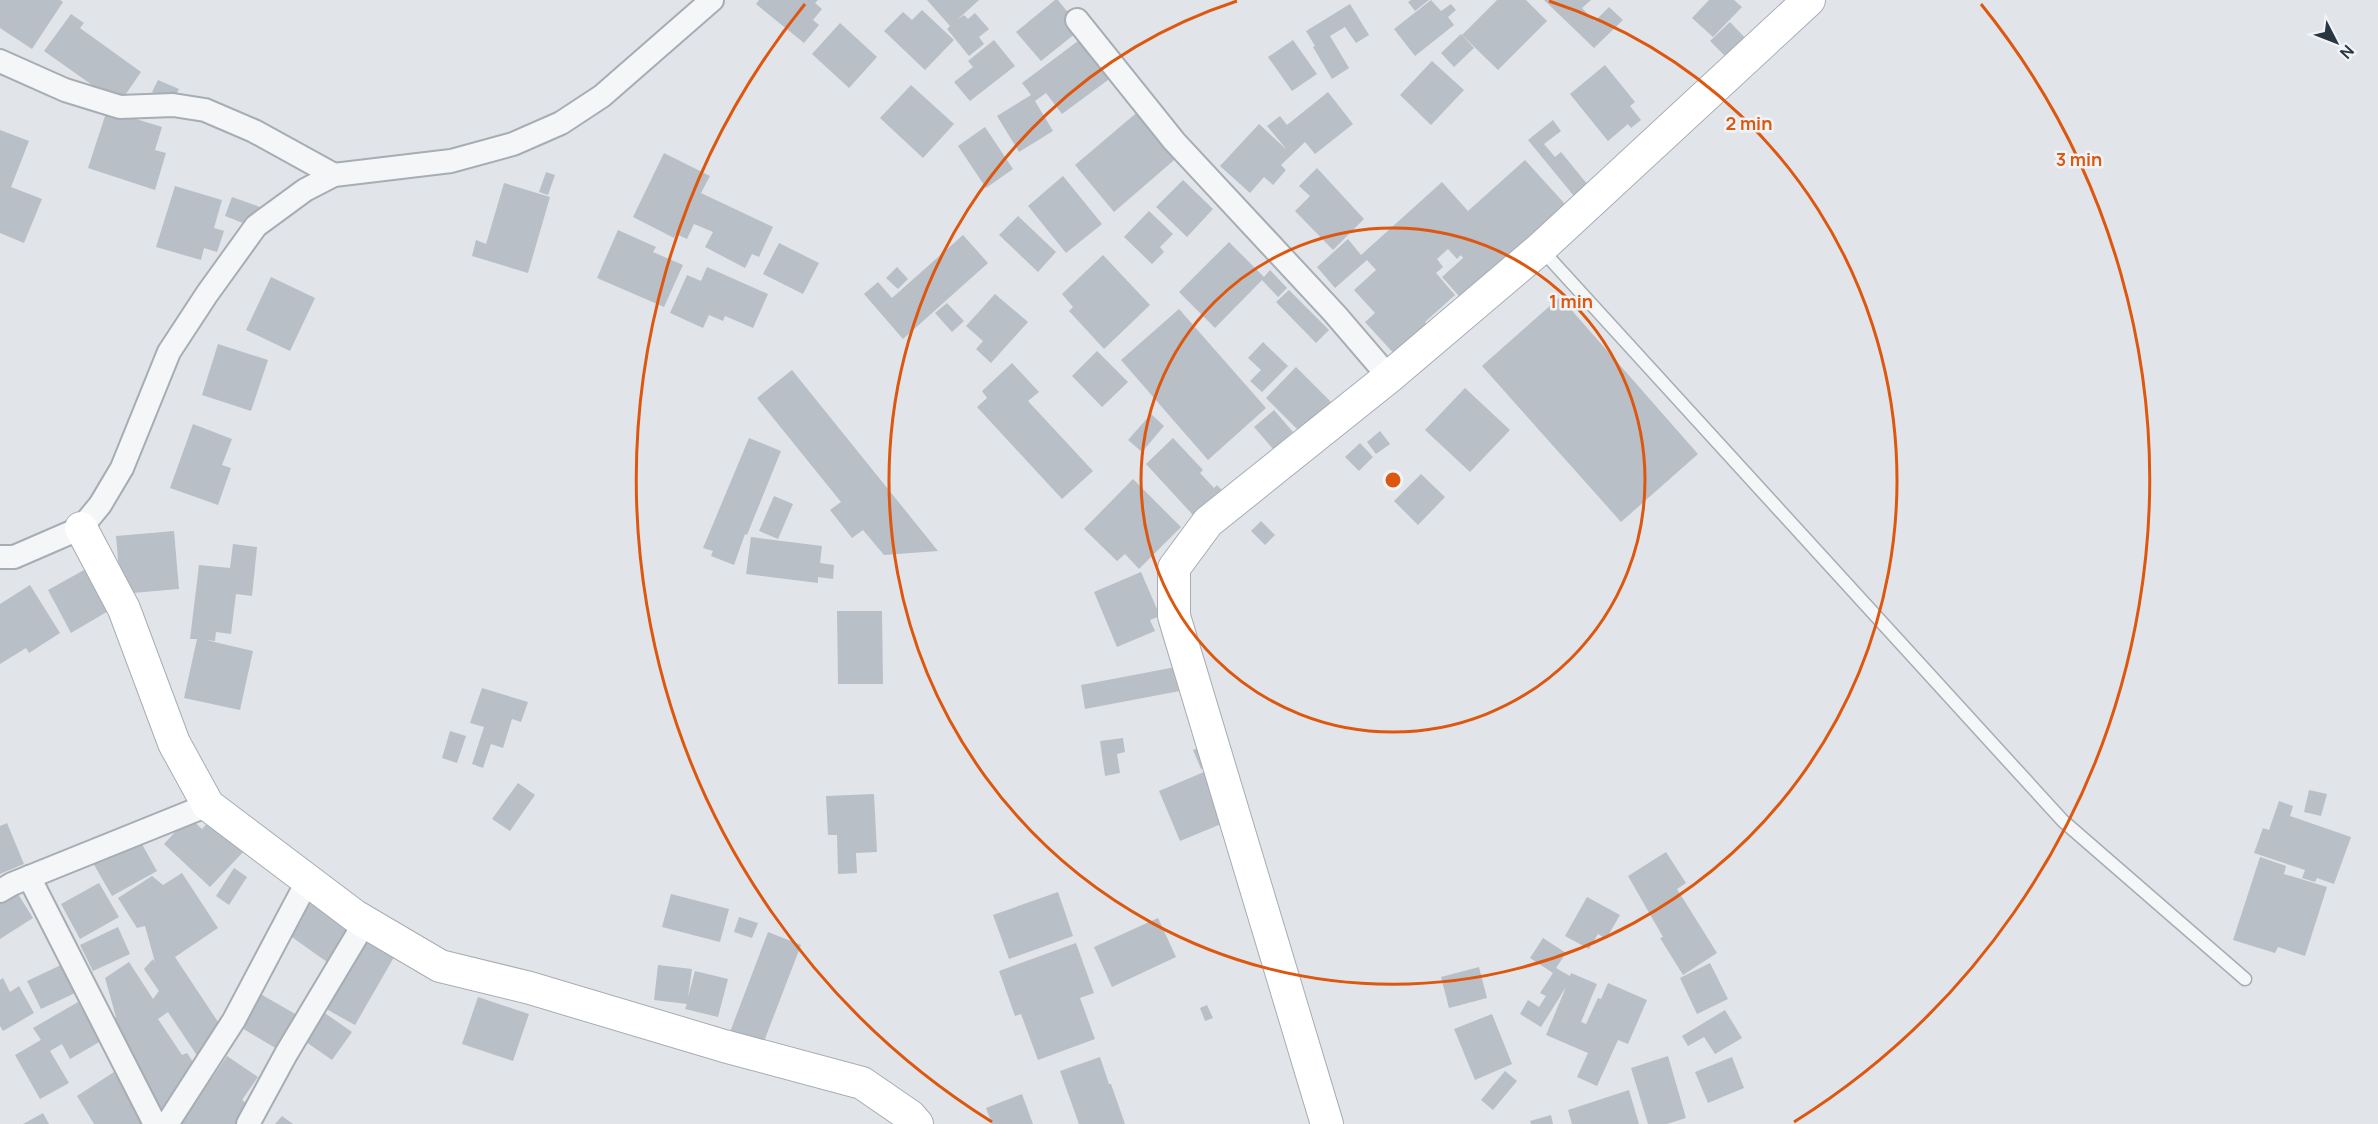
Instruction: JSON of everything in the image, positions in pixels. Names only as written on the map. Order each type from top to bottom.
[{"type":"main road","points":[[1327,1124],[1174,616],[1174,568],[1208,522],[1389,377],[1540,248],[1809,0]]},
{"type":"main road","points":[[81,528],[124,609],[174,743],[208,805],[365,922],[440,966],[530,988],[724,1046],[862,1083],[910,1116],[917,1124]]},
{"type":"street","points":[[0,557],[14,557],[81,528],[100,505],[122,468],[169,352],[256,226],[305,190],[334,175],[451,161],[513,144],[561,123],[602,96],[712,0]]},
{"type":"street","points":[[1077,20],[1174,141],[1335,314],[1389,377]]},
{"type":"street","points":[[0,61],[64,90],[120,107],[173,105],[206,110],[254,131],[334,175]]},
{"type":"street","points":[[0,891],[28,877],[208,805]]},
{"type":"street","points":[[28,877],[155,1124]]},
{"type":"street","points":[[167,1124],[234,1020],[308,880]]},
{"type":"street","points":[[248,1124],[286,1054],[365,922]]},
{"type":"lane","points":[[1540,248],[2063,821],[2245,979]]},
{"type":"building","points":[[0,0],[60,0],[63,2],[32,49],[0,28]]},
{"type":"building","points":[[759,0],[818,0],[815,3],[822,9],[813,20],[819,25],[804,43],[756,4]]},
{"type":"building","points":[[927,0],[979,0],[957,20],[964,15],[968,19],[975,13],[989,29],[979,37],[984,44],[969,56],[947,29],[950,26]]},
{"type":"building","points":[[1055,0],[1058,0],[1081,29],[1041,61],[1016,32]]},
{"type":"building","points":[[1429,0],[1415,11],[1408,2]]},
{"type":"building","points":[[1431,0],[1441,11],[1451,4],[1456,10],[1448,17],[1454,25],[1415,56],[1394,29]]},
{"type":"building","points":[[1497,0],[1526,0],[1547,21],[1498,70],[1462,35]]},
{"type":"building","points":[[1544,0],[1591,0],[1582,8],[1595,21],[1609,7],[1623,20],[1594,48]]},
{"type":"building","points":[[1709,0],[1734,0],[1742,7],[1713,37],[1692,18]]},
{"type":"building","points":[[1350,4],[1369,35],[1356,43],[1345,27],[1330,36],[1349,68],[1332,79],[1306,31]]},
{"type":"building","points":[[922,10],[954,40],[925,70],[884,31],[903,12],[912,20]]},
{"type":"building","points":[[71,14],[84,23],[80,28],[141,72],[119,104],[44,51]]},
{"type":"building","points":[[1730,22],[1749,42],[1730,61],[1710,41]]},
{"type":"building","points":[[840,23],[877,57],[849,88],[812,54]]},
{"type":"building","points":[[1461,34],[1474,48],[1454,67],[1441,53]]},
{"type":"building","points":[[1082,38],[1112,77],[1062,114],[1046,93],[1035,101],[1053,131],[1019,152],[997,116],[1031,95],[1022,83]]},
{"type":"building","points":[[994,40],[1015,66],[970,101],[954,82],[973,67],[968,61]]},
{"type":"building","points":[[1293,40],[1317,74],[1292,91],[1268,57]]},
{"type":"building","points":[[1432,61],[1464,90],[1431,125],[1400,95]]},
{"type":"building","points":[[1605,65],[1635,102],[1630,106],[1641,120],[1631,128],[1628,124],[1608,141],[1570,94]]},
{"type":"building","points":[[158,80],[179,89],[173,101],[152,92]]},
{"type":"building","points":[[911,85],[954,124],[923,158],[880,118]]},
{"type":"building","points":[[1328,92],[1353,124],[1315,154],[1305,142],[1281,165],[1286,170],[1273,185],[1264,177],[1250,193],[1220,166],[1259,124],[1287,150],[1267,126],[1280,116],[1287,125]]},
{"type":"building","points":[[1141,109],[1180,155],[1114,212],[1075,165]]},
{"type":"building","points":[[107,110],[162,127],[155,150],[166,153],[155,190],[88,168]]},
{"type":"building","points":[[1553,120],[1561,131],[1544,144],[1555,157],[1561,152],[1592,190],[1578,201],[1528,140]]},
{"type":"building","points":[[985,127],[1013,169],[986,188],[958,146]]},
{"type":"building","points":[[0,130],[29,141],[11,187],[42,199],[24,243],[0,233]]},
{"type":"building","points":[[664,153],[710,176],[701,193],[773,227],[759,257],[752,254],[745,268],[705,247],[713,232],[694,224],[687,239],[676,234],[674,238],[633,217]]},
{"type":"building","points":[[1525,160],[1565,204],[1504,260],[1467,305],[1442,277],[1463,258],[1461,255],[1457,259],[1448,249],[1437,259],[1443,267],[1436,273],[1455,295],[1425,322],[1429,327],[1396,356],[1365,322],[1375,313],[1354,290],[1376,270],[1367,260],[1335,288],[1317,267],[1348,239],[1361,255],[1442,182],[1468,211]]},
{"type":"building","points":[[1317,168],[1364,219],[1333,250],[1295,211],[1310,196],[1299,186]]},
{"type":"building","points":[[546,172],[555,175],[548,195],[539,192]]},
{"type":"building","points":[[1063,176],[1102,224],[1066,253],[1028,206]]},
{"type":"building","points":[[1183,180],[1213,209],[1187,237],[1156,207]]},
{"type":"building","points":[[504,183],[550,197],[528,273],[472,256],[476,240],[486,244]]},
{"type":"building","points":[[175,186],[222,200],[214,228],[224,231],[217,252],[204,248],[201,260],[156,247]]},
{"type":"building","points":[[232,197],[260,207],[253,227],[225,216]]},
{"type":"building","points":[[1149,211],[1173,234],[1160,247],[1164,252],[1152,264],[1124,237]]},
{"type":"building","points":[[1018,216],[1056,252],[1038,272],[999,235]]},
{"type":"building","points":[[618,230],[656,247],[653,252],[683,265],[664,307],[597,278]]},
{"type":"building","points":[[963,235],[988,263],[903,339],[864,294],[878,282],[892,298]]},
{"type":"building","points":[[1229,242],[1264,277],[1270,270],[1287,288],[1278,297],[1262,280],[1215,328],[1179,292]]},
{"type":"building","points":[[779,243],[819,263],[803,294],[763,274]]},
{"type":"building","points":[[1103,255],[1150,305],[1104,349],[1069,311],[1073,307],[1062,294]]},
{"type":"building","points":[[707,267],[768,294],[753,328],[725,316],[723,321],[709,315],[703,328],[670,313],[687,275],[701,281]]},
{"type":"building","points":[[897,267],[908,279],[898,289],[886,278]]},
{"type":"building","points":[[271,277],[315,298],[290,351],[246,330]]},
{"type":"building","points":[[1289,290],[1329,330],[1316,343],[1276,302]]},
{"type":"building","points":[[995,294],[1028,322],[991,363],[976,349],[983,341],[966,326]]},
{"type":"building","points":[[1560,297],[1698,454],[1621,522],[1482,366]]},
{"type":"building","points":[[947,303],[964,321],[952,332],[935,313]]},
{"type":"building","points":[[1179,309],[1266,408],[1208,460],[1121,360]]},
{"type":"building","points":[[1263,342],[1288,366],[1262,392],[1250,381],[1261,370],[1248,358]]},
{"type":"building","points":[[218,344],[268,360],[251,411],[202,395]]},
{"type":"building","points":[[1097,351],[1128,382],[1102,407],[1072,376]]},
{"type":"building","points":[[1012,363],[1039,392],[1028,401],[1093,471],[1062,499],[977,407],[987,398],[982,391]]},
{"type":"building","points":[[1296,367],[1331,402],[1301,433],[1266,398]]},
{"type":"building","points":[[792,370],[938,551],[884,555],[863,530],[852,538],[830,510],[841,502],[757,398]]},
{"type":"building","points":[[1465,388],[1510,430],[1470,472],[1425,430]]},
{"type":"building","points":[[1274,410],[1293,432],[1273,449],[1254,427]]},
{"type":"building","points":[[1151,414],[1164,426],[1142,452],[1128,440]]},
{"type":"building","points":[[193,424],[232,439],[222,465],[231,468],[218,505],[170,488]]},
{"type":"building","points":[[1380,431],[1390,444],[1376,454],[1367,442]]},
{"type":"building","points":[[749,438],[781,451],[734,565],[711,556],[713,551],[703,548]]},
{"type":"building","points":[[1173,438],[1203,470],[1200,473],[1214,488],[1217,485],[1231,500],[1203,526],[1146,464]]},
{"type":"building","points":[[1360,443],[1373,457],[1359,471],[1345,457]]},
{"type":"building","points":[[1421,474],[1445,497],[1418,525],[1394,501]]},
{"type":"building","points":[[1133,479],[1181,527],[1139,569],[1125,554],[1117,561],[1084,529]]},
{"type":"building","points":[[774,496],[793,504],[778,539],[759,531]]},
{"type":"building","points":[[1261,521],[1275,535],[1265,545],[1251,531]]},
{"type":"building","points":[[174,531],[179,589],[121,594],[116,536]]},
{"type":"building","points":[[751,537],[822,546],[820,563],[834,565],[833,579],[818,577],[818,583],[746,574]]},
{"type":"building","points":[[233,544],[257,547],[252,596],[236,594],[231,634],[216,632],[215,641],[206,640],[253,651],[240,710],[184,698],[197,639],[190,639],[199,565],[230,568]]},
{"type":"building","points":[[93,565],[115,607],[71,633],[48,590]]},
{"type":"building","points":[[1141,572],[1160,616],[1150,620],[1155,631],[1117,647],[1094,592]]},
{"type":"building","points":[[30,585],[60,633],[29,653],[26,648],[0,664],[0,604]]},
{"type":"building","points":[[837,611],[882,611],[883,684],[838,684]]},
{"type":"building","points":[[1181,666],[1185,690],[1085,709],[1081,685]]},
{"type":"building","points":[[482,688],[528,702],[521,722],[512,719],[503,748],[491,744],[483,768],[472,764],[484,727],[470,723]]},
{"type":"building","points":[[450,731],[466,736],[457,763],[442,758]]},
{"type":"building","points":[[1123,738],[1125,752],[1117,754],[1120,773],[1105,776],[1100,741]]},
{"type":"building","points":[[1206,744],[1214,764],[1201,769],[1193,750]]},
{"type":"building","points":[[1204,772],[1226,822],[1180,841],[1159,791]]},
{"type":"building","points":[[518,783],[535,795],[510,831],[492,819]]},
{"type":"building","points":[[2309,790],[2327,794],[2321,816],[2304,812]]},
{"type":"building","points":[[874,794],[877,852],[856,853],[857,873],[838,874],[837,835],[828,835],[826,796]]},
{"type":"building","points":[[2279,801],[2293,806],[2290,816],[2351,837],[2334,884],[2317,878],[2315,882],[2302,878],[2305,870],[2254,853],[2263,828],[2269,830]]},
{"type":"building","points":[[189,817],[202,829],[211,819],[245,850],[210,887],[164,844]]},
{"type":"building","points":[[7,823],[24,864],[0,874],[0,826]]},
{"type":"building","points":[[138,837],[157,871],[112,896],[93,863]]},
{"type":"building","points":[[1666,852],[1686,883],[1677,889],[1717,953],[1683,975],[1660,938],[1663,937],[1628,876]]},
{"type":"building","points":[[2260,857],[2286,866],[2284,874],[2327,887],[2305,956],[2278,947],[2275,953],[2233,940]]},
{"type":"building","points":[[234,868],[247,877],[229,905],[216,896]]},
{"type":"building","points":[[182,873],[218,928],[175,957],[224,1031],[198,1057],[168,1012],[158,1019],[182,1055],[187,1053],[197,1068],[170,1104],[160,1111],[130,1065],[136,1058],[130,1059],[108,1026],[116,1017],[105,978],[129,962],[153,999],[159,991],[144,969],[153,959],[155,962],[145,926],[137,928],[118,898],[152,876],[163,885]]},
{"type":"building","points":[[99,883],[119,917],[80,939],[61,904]]},
{"type":"building","points":[[15,889],[33,918],[0,939],[0,898]]},
{"type":"building","points":[[1058,892],[1073,936],[1009,959],[993,915]]},
{"type":"building","points":[[671,894],[729,909],[720,942],[662,927]]},
{"type":"building","points":[[1587,897],[1620,915],[1606,939],[1598,934],[1589,949],[1565,936]]},
{"type":"building","points":[[314,898],[353,924],[327,962],[289,935]]},
{"type":"building","points":[[739,917],[758,923],[752,938],[734,932]]},
{"type":"building","points":[[1158,918],[1176,957],[1112,987],[1094,947]]},
{"type":"building","points":[[118,927],[130,954],[93,971],[80,945]]},
{"type":"building","points":[[361,932],[397,952],[355,1025],[319,1005]]},
{"type":"building","points":[[768,932],[801,945],[763,1044],[730,1032]]},
{"type":"building","points":[[1543,938],[1566,953],[1556,968],[1570,976],[1571,973],[1597,984],[1581,1022],[1586,1024],[1608,983],[1647,1000],[1628,1044],[1618,1040],[1597,1086],[1577,1077],[1588,1053],[1546,1035],[1566,987],[1541,1027],[1520,1014],[1528,1000],[1539,1007],[1546,996],[1540,993],[1553,973],[1530,958]]},
{"type":"building","points":[[1076,943],[1094,993],[1080,998],[1095,1039],[1038,1060],[1021,1014],[1015,1016],[999,971]]},
{"type":"building","points":[[1710,963],[1728,999],[1697,1014],[1680,978]]},
{"type":"building","points":[[61,965],[75,993],[41,1009],[27,981]]},
{"type":"building","points":[[658,965],[692,969],[688,997],[695,971],[728,979],[718,1017],[685,1009],[687,1004],[654,1000]]},
{"type":"building","points":[[1479,967],[1487,998],[1449,1008],[1441,977]]},
{"type":"building","points":[[3,978],[10,992],[19,986],[34,1013],[3,1031],[0,1026],[0,980]]},
{"type":"building","points":[[257,992],[297,1015],[277,1049],[237,1025]]},
{"type":"building","points":[[478,997],[529,1014],[513,1061],[462,1044]]},
{"type":"building","points":[[78,1002],[101,1041],[70,1059],[62,1044],[50,1051],[69,1083],[40,1099],[15,1055],[41,1040],[33,1028]]},
{"type":"building","points":[[1207,1005],[1213,1018],[1205,1021],[1200,1008]]},
{"type":"building","points":[[319,1009],[352,1032],[332,1060],[299,1037]]},
{"type":"building","points":[[1725,1010],[1742,1038],[1715,1054],[1704,1037],[1688,1046],[1682,1036]]},
{"type":"building","points":[[1492,1014],[1512,1064],[1475,1080],[1454,1029]]},
{"type":"building","points":[[227,1056],[258,1077],[242,1100],[252,1107],[241,1124],[181,1124]]},
{"type":"building","points":[[1668,1056],[1686,1118],[1667,1124],[1648,1124],[1631,1068]]},
{"type":"building","points":[[1100,1057],[1125,1124],[1079,1124],[1060,1071]]},
{"type":"building","points":[[1732,1057],[1744,1088],[1708,1103],[1695,1072]]},
{"type":"building","points":[[1505,1071],[1517,1081],[1493,1110],[1481,1100]]},
{"type":"building","points":[[114,1072],[141,1115],[143,1124],[94,1124],[77,1096]]},
{"type":"building","points":[[1629,1090],[1639,1124],[1572,1124],[1568,1110]]},
{"type":"building","points":[[1022,1094],[1033,1124],[992,1124],[986,1108]]},
{"type":"building","points":[[43,1113],[49,1124],[23,1124]]},
{"type":"building","points":[[1551,1115],[1553,1124],[1531,1124],[1530,1121]]},
{"type":"building","points":[[282,1116],[293,1124],[275,1124]]}]
